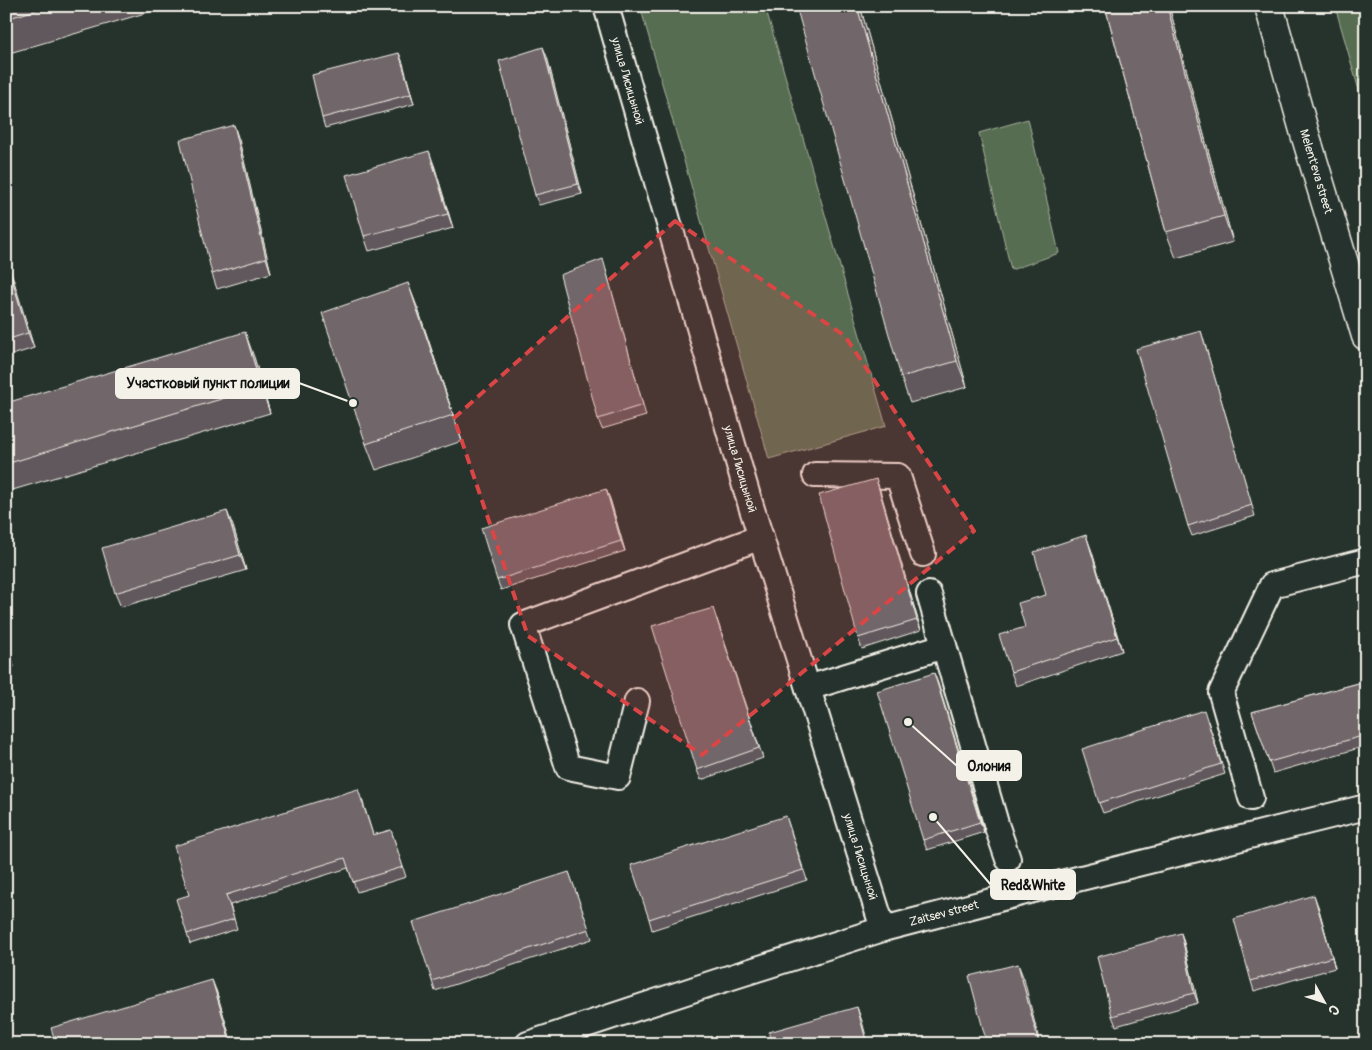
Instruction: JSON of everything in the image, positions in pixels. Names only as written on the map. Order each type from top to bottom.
[{"type":"main road","name":"Melent'eva street","points":[[1269,6],[1366,336]]},
{"type":"street","name":"улица Лисицыной","points":[[606,6],[761,537],[883,929]]},
{"type":"street","points":[[815,475],[898,476],[923,554]]},
{"type":"street","points":[[637,701],[618,777],[568,767],[523,625],[761,537]]},
{"type":"street","points":[[1251,798],[1222,693],[1272,585],[1366,561]]},
{"type":"street","points":[[929,594],[1008,859]]},
{"type":"street","points":[[808,688],[944,646]]},
{"type":"street","name":"Zaitsev street","points":[[528,1044],[883,929],[1366,807]]},
{"type":"highlighted area","points":[[675,221],[845,336],[974,531],[702,755],[528,636],[454,418]]},
{"type":"green space","points":[[640,6],[765,6],[886,426],[769,459]]},
{"type":"green space","points":[[1335,6],[1366,6],[1366,115]]},
{"type":"green space","points":[[1028,119],[1059,253],[1011,270],[979,133]]},
{"type":"building","points":[[6,6],[49,6],[6,19]]},
{"type":"building","points":[[796,6],[857,6],[957,361],[901,377]]},
{"type":"building","points":[[1105,6],[1167,6],[1224,216],[1166,232]]},
{"type":"building","points":[[543,47],[578,184],[535,195],[499,61]]},
{"type":"building","points":[[399,53],[411,94],[322,118],[312,75]]},
{"type":"building","points":[[234,125],[266,258],[212,274],[180,140]]},
{"type":"building","points":[[429,151],[448,214],[364,236],[346,175]]},
{"type":"building","points":[[6,259],[28,333],[6,340]]},
{"type":"building","points":[[603,259],[643,405],[598,419],[560,275]]},
{"type":"building","points":[[408,283],[453,415],[366,444],[322,313]]},
{"type":"building","points":[[1201,331],[1252,505],[1188,526],[1136,349]]},
{"type":"building","points":[[245,332],[261,387],[6,464],[6,403]]},
{"type":"building","points":[[876,479],[917,620],[858,638],[819,495]]},
{"type":"building","points":[[606,489],[621,541],[497,580],[481,528]]},
{"type":"building","points":[[227,511],[240,555],[115,593],[102,548]]},
{"type":"building","points":[[1086,535],[1117,637],[1011,672],[999,635],[1025,627],[1018,603],[1046,595],[1034,552]]},
{"type":"building","points":[[713,608],[759,748],[697,770],[652,626]]},
{"type":"building","points":[[6,640],[11,656],[6,658]]},
{"type":"building","points":[[934,673],[980,822],[923,840],[877,691]]},
{"type":"building","points":[[1366,681],[1366,735],[1269,762],[1252,712]]},
{"type":"building","points":[[1204,710],[1221,764],[1099,803],[1082,749]]},
{"type":"building","points":[[358,789],[373,835],[391,830],[403,867],[353,882],[345,858],[226,895],[234,919],[187,934],[176,899],[189,895],[174,846]]},
{"type":"building","points":[[786,816],[803,870],[649,919],[631,865]]},
{"type":"building","points":[[569,872],[589,929],[432,981],[413,922]]},
{"type":"building","points":[[1314,895],[1332,957],[1251,981],[1234,919]]},
{"type":"building","points":[[1181,933],[1194,993],[1112,1016],[1097,957]]},
{"type":"building","points":[[1018,964],[1039,1044],[987,1044],[969,976]]},
{"type":"building","points":[[212,980],[230,1041],[219,1044],[56,1044],[51,1028]]},
{"type":"building","points":[[857,1007],[867,1044],[773,1044],[769,1032]]},
{"type":"place","name":"Участковый пункт полиции","points":[[353,403]]},
{"type":"place","name":"Олония","points":[[908,722]]},
{"type":"place","name":"Red&White","points":[[933,817]]}]
